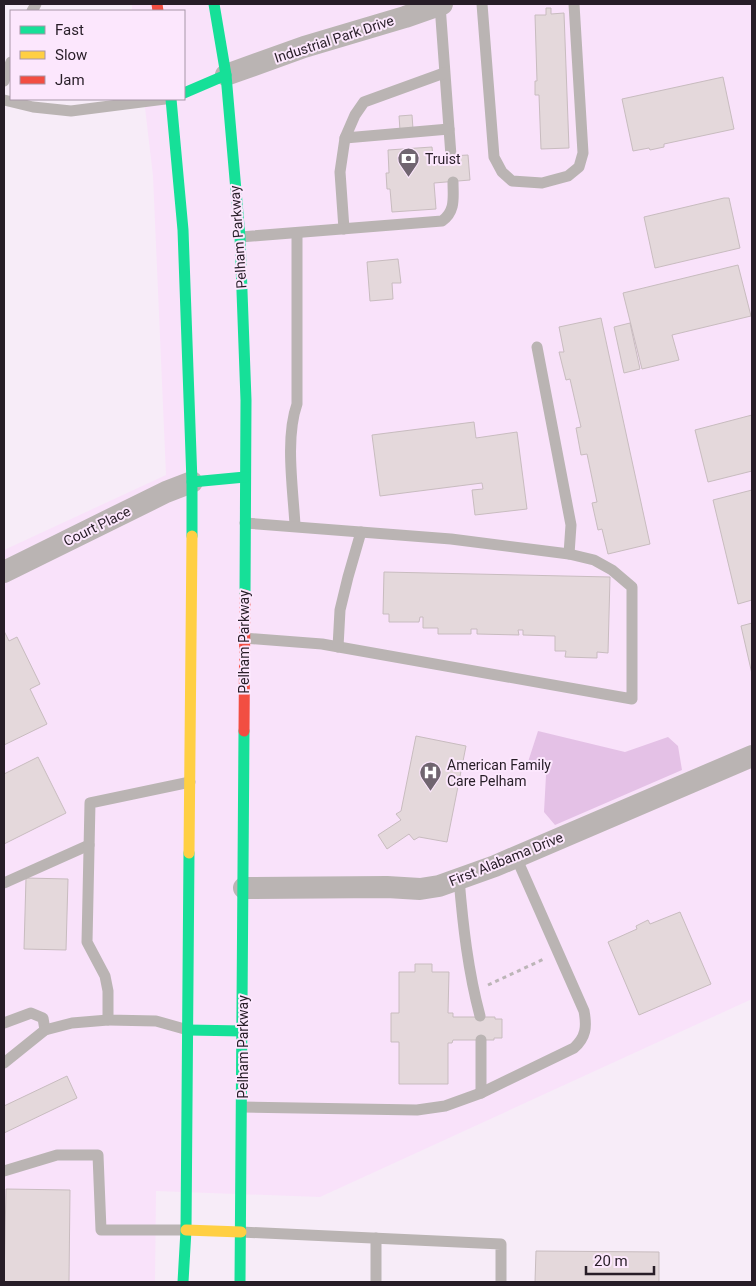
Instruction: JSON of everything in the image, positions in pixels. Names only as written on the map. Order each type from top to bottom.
[{"type":"main road","name":"Pelham Parkway","points":[[214,4],[226,75],[240,237],[246,400],[240,1282]]},
{"type":"main road","points":[[185,93],[226,75]]},
{"type":"main road","points":[[171,100],[185,268],[192,482],[186,1230],[183,1282]]},
{"type":"main road","points":[[192,482],[245,476]]},
{"type":"main road","points":[[188,1030],[243,1031]]},
{"type":"main road","points":[[186,1230],[241,1232]]},
{"type":"street","name":"Industrial Park Drive","points":[[226,75],[304,47],[405,17],[441,4]]},
{"type":"street","name":"Court Place","points":[[4,572],[166,492],[192,482]]},
{"type":"street","name":"First Alabama Drive","points":[[244,888],[388,887],[420,889],[440,886],[516,857],[752,756]]},
{"type":"lane","points":[[441,4],[444,73],[451,156]]},
{"type":"lane","points":[[482,4],[494,157],[502,172],[512,181],[542,183],[568,176],[579,167],[583,153],[574,4]]},
{"type":"lane","points":[[4,81],[10,65]]},
{"type":"lane","points":[[344,229],[340,172],[345,138],[355,115],[364,102],[444,73]]},
{"type":"lane","points":[[4,100],[33,107],[71,111],[157,100]]},
{"type":"lane","points":[[345,138],[448,129]]},
{"type":"lane","points":[[240,237],[442,221],[450,215],[454,202],[453,182]]},
{"type":"lane","points":[[295,525],[291,447],[292,418],[297,404],[297,232]]},
{"type":"lane","points":[[537,347],[571,525],[569,554]]},
{"type":"lane","points":[[244,638],[322,644],[632,699],[632,586],[612,570],[594,560],[569,554],[451,539],[295,525],[245,523]]},
{"type":"lane","points":[[338,647],[340,610],[362,532]]},
{"type":"lane","points":[[108,1020],[108,991],[105,976],[87,942],[90,803],[190,782]]},
{"type":"lane","points":[[4,883],[89,844]]},
{"type":"lane","points":[[242,1107],[417,1110],[445,1106],[481,1093],[574,1048],[581,1042],[586,1024],[584,1011],[516,857]]},
{"type":"lane","points":[[459,879],[464,938],[473,992],[480,1016]]},
{"type":"lane","points":[[4,1023],[31,1013],[43,1018],[45,1030]]},
{"type":"lane","points":[[4,1063],[45,1030],[72,1022],[108,1020],[156,1021],[188,1030]]},
{"type":"lane","points":[[481,1040],[481,1093]]},
{"type":"lane","points":[[4,1171],[57,1155],[98,1155],[101,1230],[186,1230]]},
{"type":"lane","points":[[241,1232],[501,1244],[501,1282]]},
{"type":"lane","points":[[376,1238],[376,1282]]},
{"type":"path","points":[[473,992],[558,953]]},
{"type":"shaded area","points":[[132,4],[752,4],[752,999],[320,1197],[156,1191],[155,1282],[4,1282],[4,550],[166,475],[153,176],[144,100],[185,100],[185,10],[132,10]]},
{"type":"shaded area","points":[[538,731],[625,752],[668,737],[678,746],[682,770],[555,825],[544,812],[546,775],[528,762]]},
{"type":"building","points":[[546,8],[551,8],[551,14],[564,13],[569,148],[541,149],[539,95],[535,95],[535,81],[537,81],[535,15],[546,15]]},
{"type":"building","points":[[723,77],[734,129],[664,144],[664,147],[633,151],[622,99]]},
{"type":"building","points":[[412,115],[413,129],[400,130],[399,116]]},
{"type":"building","points":[[432,147],[433,157],[468,155],[470,180],[434,183],[436,209],[392,212],[390,189],[387,189],[386,173],[389,173],[388,150]]},
{"type":"building","points":[[729,198],[740,248],[655,268],[644,217]]},
{"type":"building","points":[[398,259],[401,283],[392,283],[393,299],[370,301],[367,262]]},
{"type":"building","points":[[738,265],[751,316],[672,335],[679,360],[642,369],[623,293]]},
{"type":"building","points":[[601,318],[650,544],[608,554],[602,529],[598,530],[592,503],[597,502],[587,454],[581,455],[576,428],[581,427],[570,379],[566,380],[559,352],[564,352],[559,327]]},
{"type":"building","points":[[630,323],[640,369],[624,373],[614,327]]},
{"type":"building","points":[[752,415],[752,471],[708,482],[695,430]]},
{"type":"building","points":[[474,422],[476,438],[517,432],[527,509],[475,515],[472,490],[483,489],[482,483],[380,496],[372,435]]},
{"type":"building","points":[[752,490],[752,600],[738,604],[713,500]]},
{"type":"building","points":[[384,572],[610,577],[608,653],[597,652],[597,658],[565,657],[566,651],[555,651],[555,636],[523,635],[523,630],[518,630],[519,635],[477,634],[477,629],[471,629],[471,634],[438,634],[438,628],[423,628],[423,617],[420,617],[419,622],[389,622],[389,614],[383,614]]},
{"type":"building","points":[[752,623],[752,674],[741,626]]},
{"type":"building","points":[[4,631],[9,641],[17,637],[40,684],[30,689],[47,724],[4,745]]},
{"type":"building","points":[[416,736],[466,746],[447,842],[419,837],[414,840],[409,834],[387,849],[378,835],[401,820],[396,814],[401,811]]},
{"type":"building","points":[[38,757],[66,813],[4,844],[4,774]]},
{"type":"building","points":[[26,878],[68,879],[66,950],[24,949]]},
{"type":"building","points":[[680,912],[711,984],[639,1015],[608,942],[637,929],[636,926],[648,920],[650,924]]},
{"type":"building","points":[[415,964],[432,964],[432,972],[449,972],[448,1013],[453,1013],[453,1017],[495,1017],[495,1019],[502,1019],[502,1038],[494,1038],[494,1040],[453,1040],[452,1043],[448,1043],[448,1084],[399,1084],[399,1042],[391,1042],[391,1013],[399,1013],[399,972],[415,972]]},
{"type":"building","points":[[67,1076],[77,1098],[4,1133],[4,1106]]},
{"type":"building","points":[[6,1189],[70,1190],[69,1282],[4,1282]]},
{"type":"building","points":[[536,1251],[659,1252],[659,1282],[535,1282]]},
{"type":"traffic: fast","points":[[214,4],[226,75],[240,237],[246,400],[245,595]]},
{"type":"traffic: fast","points":[[185,93],[226,75]]},
{"type":"traffic: fast","points":[[171,100],[183,230],[192,482],[192,536]]},
{"type":"traffic: fast","points":[[192,482],[245,477]]},
{"type":"traffic: fast","points":[[240,1282],[244,731]]},
{"type":"traffic: fast","points":[[183,1282],[186,1230],[189,853]]},
{"type":"traffic: fast","points":[[188,1030],[243,1031]]},
{"type":"traffic: slow","points":[[189,853],[192,536]]},
{"type":"traffic: slow","points":[[186,1230],[241,1232]]},
{"type":"traffic: jam","points":[[157,4],[158,10]]},
{"type":"traffic: jam","points":[[244,731],[245,595]]},
{"type":"place","name":"Truist","points":[[409,178]]},
{"type":"place","name":"American Family Care Pelham","points":[[431,792]]}]
